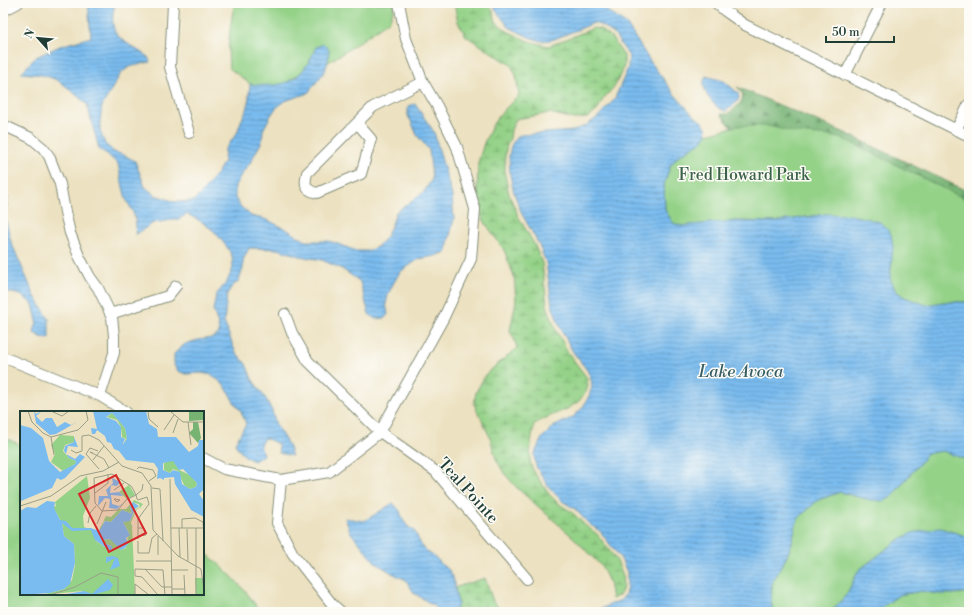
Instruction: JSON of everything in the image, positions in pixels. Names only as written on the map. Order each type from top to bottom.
[{"type":"street","points":[[3,11],[18,3]]},
{"type":"street","points":[[173,3],[170,67],[188,133]]},
{"type":"street","points":[[204,459],[224,469],[281,480],[329,472],[380,432],[444,317],[471,258],[475,209],[457,147],[423,82],[406,39],[399,3]]},
{"type":"street","points":[[717,3],[724,10],[746,25],[969,136]]},
{"type":"street","points":[[845,75],[882,3]]},
{"type":"street","points":[[357,123],[371,139],[362,174],[317,194],[311,192],[305,181],[307,173],[357,123],[374,107],[423,82]]},
{"type":"street","points":[[956,130],[969,104]]},
{"type":"street","points":[[3,125],[31,138],[50,156],[60,184],[70,233],[79,256],[90,277],[98,288],[112,317],[114,353],[100,396]]},
{"type":"street","points":[[110,314],[168,296],[176,286]]},
{"type":"street","name":"Teal Pointe","points":[[285,314],[292,333],[308,361],[380,432],[435,471],[527,579]]},
{"type":"street","points":[[3,357],[100,396],[124,411]]},
{"type":"street","points":[[281,480],[278,523],[293,554],[332,604],[341,612]]},
{"type":"green space","points":[[235,3],[394,3],[394,7],[390,20],[327,63],[329,50],[316,47],[311,60],[303,71],[286,83],[264,86],[250,84],[229,68],[229,36]]},
{"type":"green space","points":[[454,3],[489,3],[496,22],[507,31],[528,41],[549,46],[594,28],[600,29],[611,37],[624,56],[624,66],[615,86],[603,99],[597,111],[587,118],[574,119],[550,113],[516,119],[511,130],[505,155],[505,175],[509,194],[518,216],[534,244],[542,263],[547,305],[556,330],[569,354],[587,378],[588,386],[586,392],[578,402],[567,409],[534,424],[531,443],[531,466],[549,494],[559,504],[572,512],[586,526],[597,534],[617,561],[622,573],[623,586],[621,593],[612,599],[609,582],[602,567],[574,538],[517,488],[504,473],[496,459],[490,437],[474,404],[476,392],[486,374],[517,348],[510,331],[516,300],[514,276],[504,250],[480,213],[477,189],[478,163],[484,143],[493,124],[519,95],[516,75],[511,65],[466,36],[458,22]]},
{"type":"green space","points":[[737,87],[843,132],[969,192],[969,262],[749,150],[721,114],[727,114],[742,101],[742,93]]},
{"type":"green space","name":"Fred Howard Park","points":[[737,126],[768,126],[797,133],[831,136],[846,140],[969,201],[969,302],[944,302],[926,305],[904,297],[895,290],[890,278],[892,262],[826,214],[775,222],[737,221],[681,226],[673,223],[665,210],[664,185],[670,166],[678,156],[702,141],[707,134]]},
{"type":"green space","points":[[3,437],[20,445],[20,595],[204,595],[204,552],[234,579],[260,612],[3,612]]},
{"type":"green space","points":[[943,451],[969,460],[969,537],[940,528],[879,555],[858,571],[847,594],[831,612],[773,612],[771,601],[772,583],[787,556],[798,519],[805,512],[818,500],[840,492],[854,496],[890,498],[927,453]]},
{"type":"green space","points":[[485,578],[493,601],[504,612],[455,612],[458,604],[454,588]]},
{"type":"green space","points":[[922,591],[946,594],[969,592],[969,612],[878,612],[899,595]]},
{"type":"water","points":[[88,3],[115,3],[113,21],[115,32],[125,42],[148,57],[150,62],[129,67],[121,73],[102,106],[100,131],[105,144],[114,152],[135,161],[145,187],[155,195],[176,202],[193,201],[201,194],[218,172],[224,161],[225,149],[237,133],[248,107],[250,84],[274,85],[291,80],[305,68],[316,47],[324,44],[329,50],[325,71],[308,93],[285,101],[276,108],[263,130],[262,141],[235,186],[235,198],[240,206],[251,216],[267,220],[306,241],[329,241],[356,251],[368,251],[377,247],[386,237],[396,212],[424,192],[432,179],[429,150],[417,135],[408,116],[408,106],[415,104],[434,132],[452,196],[454,219],[446,252],[419,259],[400,272],[388,295],[386,304],[388,314],[385,318],[375,319],[369,314],[360,282],[342,269],[322,260],[300,256],[277,249],[249,248],[243,260],[243,269],[238,282],[232,286],[227,294],[224,322],[235,351],[246,364],[252,379],[266,399],[272,411],[276,425],[288,445],[292,456],[279,453],[278,444],[264,438],[260,445],[263,455],[254,461],[248,458],[241,452],[235,443],[246,424],[241,411],[225,386],[212,375],[201,373],[186,374],[178,371],[174,365],[174,354],[185,344],[212,338],[219,334],[218,324],[213,310],[216,295],[227,282],[233,268],[232,256],[227,247],[214,231],[202,222],[187,214],[179,219],[153,223],[135,235],[136,223],[133,212],[126,199],[118,164],[99,149],[87,104],[64,85],[54,79],[42,75],[21,73],[36,57],[60,46],[91,37]]},
{"type":"water","name":"Lake Avoca","points":[[493,3],[596,3],[627,25],[650,61],[675,95],[706,127],[707,134],[702,141],[678,156],[670,166],[664,185],[665,210],[673,223],[681,226],[737,221],[775,222],[826,214],[851,215],[880,222],[891,234],[893,247],[890,278],[895,290],[904,297],[926,305],[944,302],[969,302],[969,460],[943,451],[927,453],[890,498],[884,501],[870,500],[840,492],[818,500],[798,519],[787,556],[772,583],[771,601],[773,612],[595,612],[621,600],[625,595],[627,587],[627,572],[621,559],[600,531],[589,524],[575,509],[562,501],[548,486],[536,466],[534,455],[542,438],[553,427],[573,417],[583,407],[592,387],[591,378],[587,370],[573,352],[561,329],[552,305],[546,262],[538,243],[522,214],[514,193],[510,175],[509,156],[511,146],[515,139],[520,135],[573,131],[585,126],[597,118],[614,100],[628,68],[629,56],[614,34],[602,26],[594,23],[552,40],[541,41],[529,37],[509,27],[495,9]]},
{"type":"water","points":[[706,76],[724,81],[738,93],[739,98],[737,102],[726,111],[712,102],[708,97],[704,86]]},
{"type":"water","points":[[3,196],[8,198],[5,216],[11,242],[34,295],[49,319],[49,339],[34,333],[37,321],[33,304],[21,295],[3,291]]},
{"type":"water","points":[[393,503],[400,511],[403,520],[408,527],[414,530],[422,547],[449,570],[453,577],[458,604],[455,612],[438,612],[434,606],[414,593],[406,580],[376,563],[351,533],[345,518],[364,521]]},
{"type":"water","points":[[940,528],[969,537],[969,592],[937,594],[922,591],[899,595],[878,612],[831,612],[847,594],[858,571],[867,564],[897,541],[912,533]]}]
